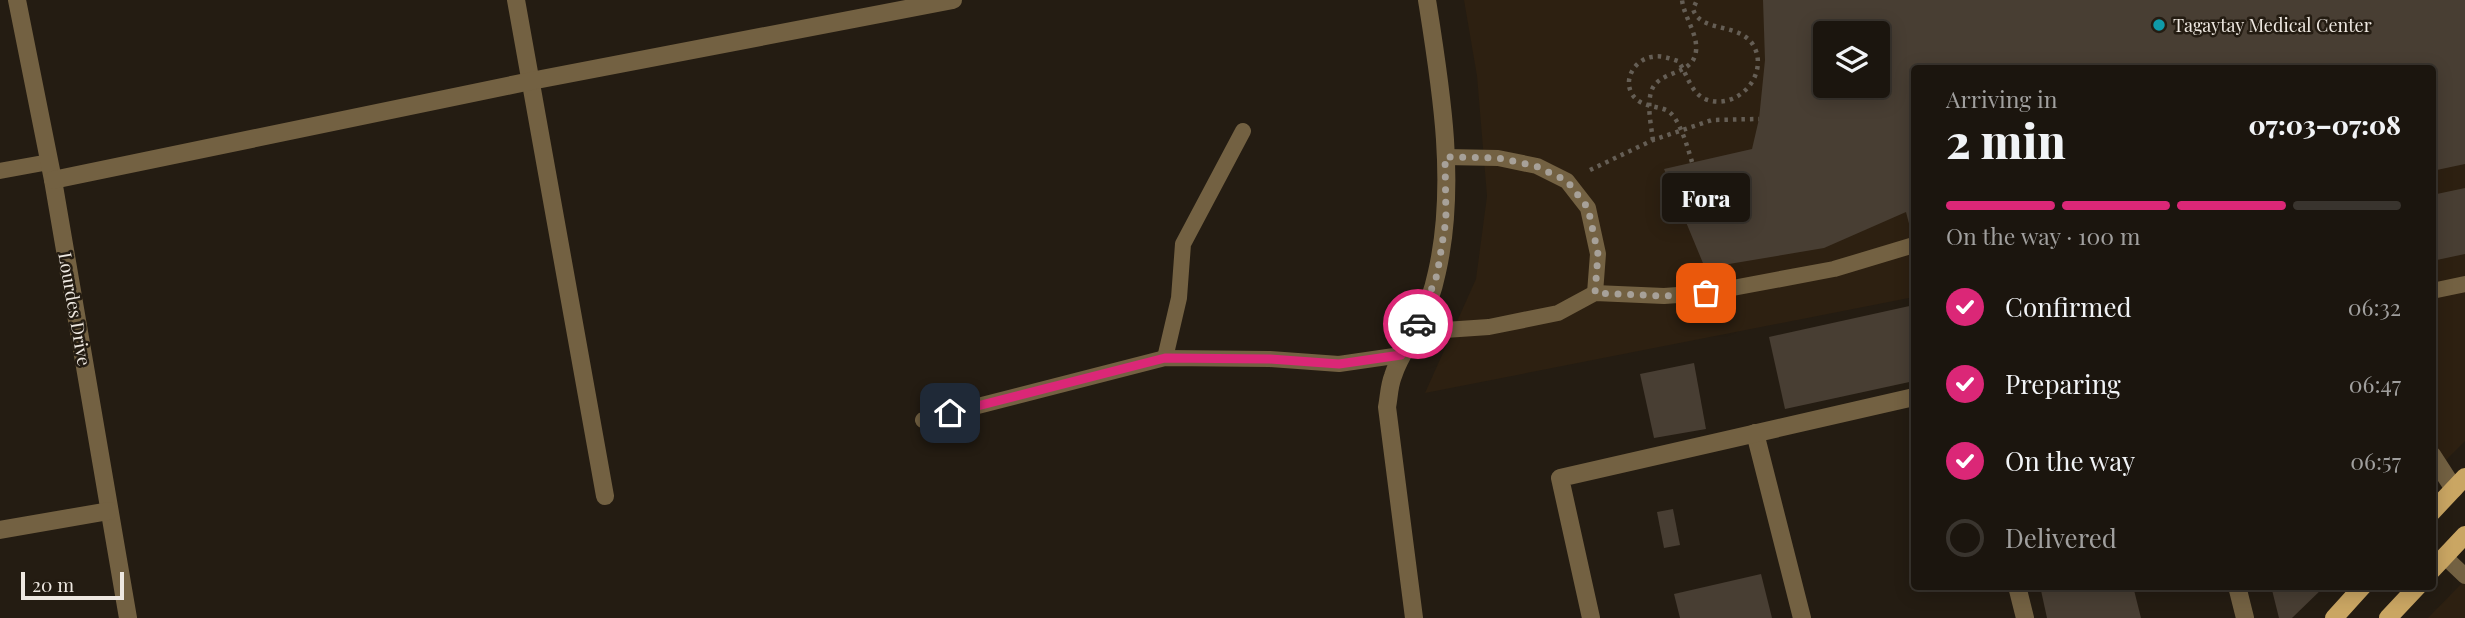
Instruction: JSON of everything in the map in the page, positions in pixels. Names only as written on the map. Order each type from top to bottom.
[{"type":"main road","points":[[2436,508],[2459,483]]},
{"type":"main road","points":[[2436,566],[2465,535]]},
{"type":"main road","points":[[2334,618],[2359,590]]},
{"type":"main road","points":[[2388,618],[2414,590]]},
{"type":"street","name":"Lourdes Drive","points":[[17,0],[51,171],[128,618]]},
{"type":"street","points":[[516,0],[605,496]]},
{"type":"street","points":[[51,171],[953,0]]},
{"type":"street","points":[[1414,618],[1387,407],[1392,377],[1415,332],[1437,275],[1446,220],[1445,157],[1438,70],[1427,0]]},
{"type":"street","points":[[1591,618],[1560,478],[1911,398]]},
{"type":"street","points":[[1755,433],[1802,618]]},
{"type":"street","points":[[2436,459],[2459,483]]},
{"type":"street","points":[[0,530],[109,511]]},
{"type":"street","points":[[2018,590],[2025,618]]},
{"type":"street","points":[[2238,590],[2245,618]]},
{"type":"lane","points":[[1165,358],[1179,298],[1183,244],[1243,131]]},
{"type":"lane","points":[[1445,157],[1498,158],[1536,166],[1567,181],[1588,208],[1598,254],[1595,293]]},
{"type":"lane","points":[[0,171],[51,171]]},
{"type":"lane","points":[[1415,332],[1489,327],[1558,313],[1595,293],[1664,296],[1706,293],[1834,269],[1911,246]]},
{"type":"lane","points":[[2436,290],[2465,284]]},
{"type":"lane","points":[[923,420],[1165,358],[1270,359],[1339,364],[1401,355]]},
{"type":"lane","points":[[2445,556],[2465,576]]},
{"type":"path","points":[[1653,141],[1651,90],[1657,79],[1683,69],[1691,63],[1696,53],[1696,38],[1684,13],[1682,0]]},
{"type":"path","points":[[1692,162],[1673,116],[1668,110],[1645,106],[1633,96],[1628,83],[1633,70],[1641,61],[1653,56],[1678,61],[1688,82],[1703,99],[1732,101],[1748,87],[1757,66],[1757,52],[1750,41],[1730,28],[1703,23],[1696,17],[1693,9],[1697,0]]},
{"type":"path","points":[[1567,181],[1653,141],[1712,120],[1759,119]]},
{"type":"shaded area","points":[[1464,0],[2465,0],[2465,441],[2436,470],[2436,65],[1911,65],[1911,298],[1425,393],[1476,279],[1487,196],[1477,76]]},
{"type":"shaded area","points":[[2465,580],[2465,618],[2428,618]]},
{"type":"building","points":[[1763,0],[2465,0],[2465,164],[2436,170],[2436,65],[1911,65],[1911,231],[1906,212],[1824,248],[1705,268],[1664,169],[1752,149],[1759,119],[1765,60]]},
{"type":"building","points":[[2465,188],[2465,254],[2436,260],[2436,194]]},
{"type":"building","points":[[1911,306],[1911,382],[1785,409],[1769,337]]},
{"type":"building","points":[[1694,363],[1706,429],[1654,438],[1640,374]]},
{"type":"building","points":[[1673,509],[1680,545],[1664,548],[1657,512]]},
{"type":"building","points":[[1761,574],[1772,618],[1680,618],[1674,594]]},
{"type":"building","points":[[2041,590],[2134,590],[2141,618],[2047,618]]},
{"type":"building","points":[[2272,590],[2321,590],[2292,618],[2279,618]]},
{"type":"way so far","points":[[1418,324],[1437,275],[1446,220],[1445,157],[1498,158],[1536,166],[1567,181],[1588,208],[1598,254],[1595,293],[1664,296],[1706,293]]},
{"type":"place","name":"Tagaytay Medical Center","points":[[2159,25]]},
{"type":"place","name":"Fora","points":[[1706,293]]},
{"type":"route","points":[[950,413],[1165,358],[1270,359],[1339,364],[1401,355],[1418,324]]}]
